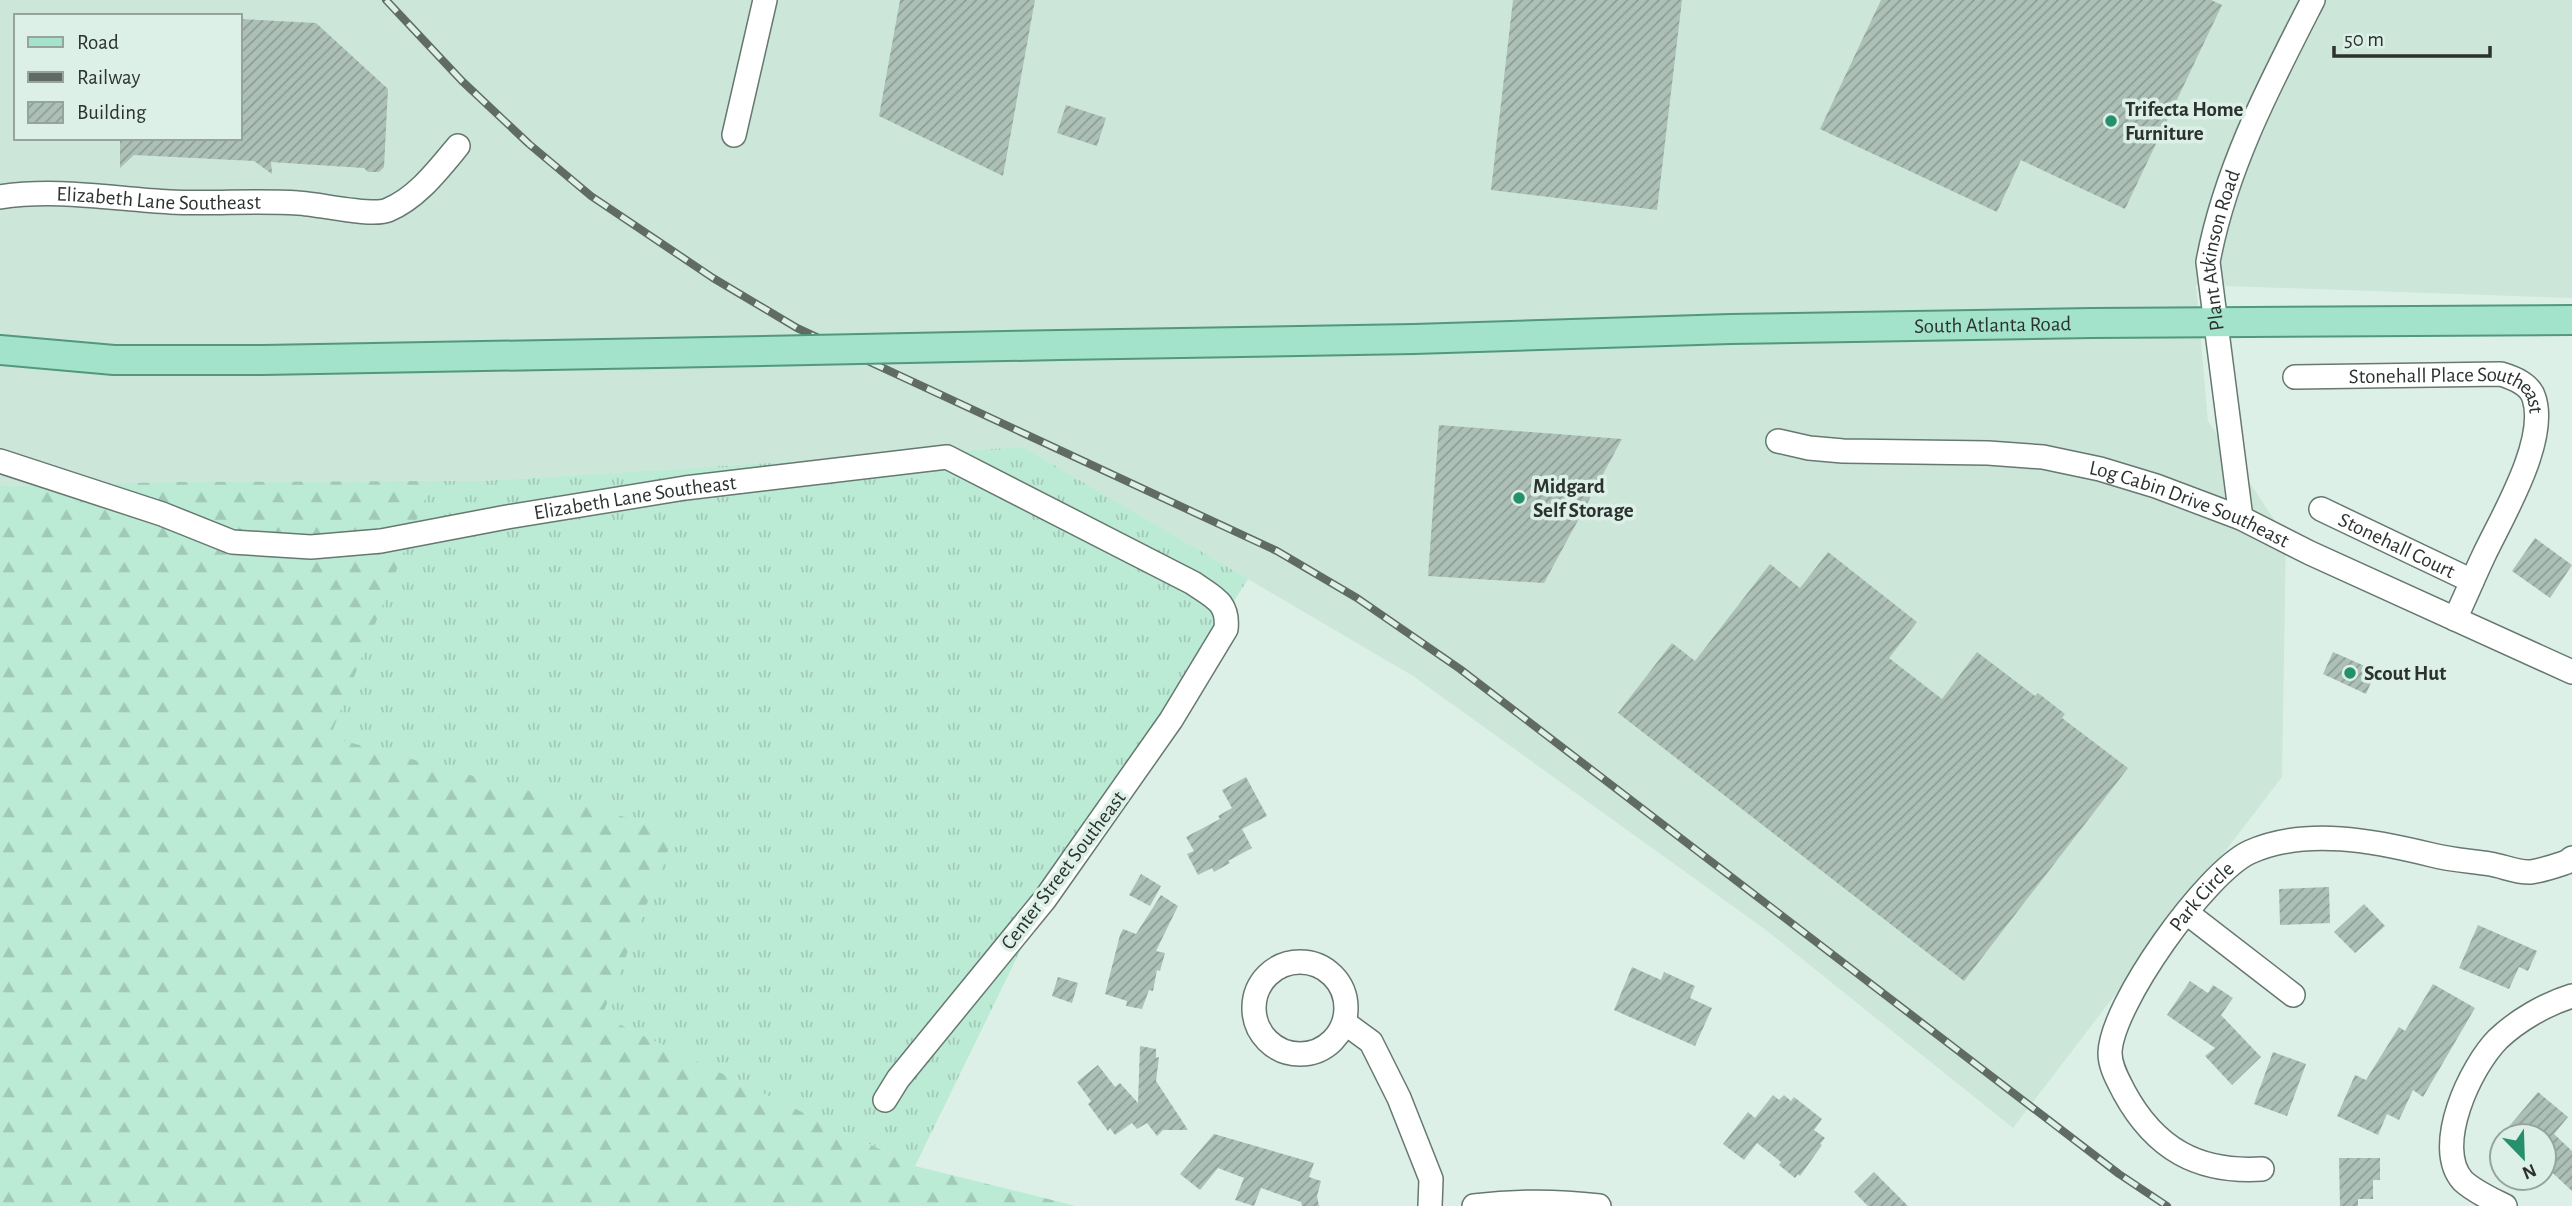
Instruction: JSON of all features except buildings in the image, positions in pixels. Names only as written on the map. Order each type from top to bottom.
[{"type":"main road","name":"South Atlanta Road","points":[[0,350],[114,360],[263,360],[1414,339],[1730,329],[2572,320]]},
{"type":"street","points":[[734,135],[765,0]]},
{"type":"street","name":"Plant Atkinson Road","points":[[2241,518],[2208,262],[2225,189],[2253,121],[2313,0]]},
{"type":"street","name":"Elizabeth Lane Southeast","points":[[0,197],[68,194],[207,204],[293,203],[385,212],[409,199],[438,171],[458,146]]},
{"type":"street","name":"Stonehall Place Southeast","points":[[2295,377],[2501,374],[2519,380],[2534,396],[2537,414],[2529,456],[2511,501],[2455,619]]},
{"type":"street","name":"Log Cabin Drive Southeast","points":[[1778,441],[1809,448],[1843,451],[1988,453],[2043,457],[2156,486],[2241,518],[2310,553],[2572,672]]},
{"type":"street","name":"Elizabeth Lane Southeast","points":[[0,461],[162,514],[232,542],[311,547],[381,541],[685,488],[947,457],[1193,583],[1217,599],[1225,608],[1228,617],[1226,629]]},
{"type":"street","name":"Stonehall Court","points":[[2320,509],[2472,581]]},
{"type":"street","name":"Center Street Southeast","points":[[885,1100],[898,1079],[1045,899],[1171,720],[1226,629]]},
{"type":"street","name":"Park Circle","points":[[2262,1169],[2234,1171],[2214,1168],[2165,1145],[2149,1131],[2135,1112],[2113,1072],[2110,1053],[2115,1029],[2164,941],[2227,866],[2249,853],[2274,844],[2305,839],[2335,839],[2411,848],[2442,857],[2528,872],[2567,862],[2572,858]]},
{"type":"street","points":[[2187,913],[2293,995]]},
{"type":"street","points":[[1299,962],[1317,965],[1334,977],[1342,988],[1347,1012],[1345,1023],[1337,1037],[1319,1051],[1294,1055],[1277,1049],[1262,1034],[1255,1018],[1257,990],[1271,973],[1288,964],[1299,962]]},
{"type":"street","points":[[2505,1206],[2476,1191],[2462,1180],[2453,1164],[2451,1145],[2454,1122],[2481,1061],[2499,1039],[2537,1011],[2572,996]]},
{"type":"street","points":[[1345,1023],[1371,1042],[1399,1098],[1431,1179],[1430,1206]]},
{"type":"street","points":[[1474,1206],[1566,1202],[1599,1206]]},
{"type":"shaded area","points":[[0,0],[2572,0],[2572,298],[2196,285],[2208,421],[2286,537],[2282,777],[2013,1128],[1766,930],[1413,676],[1023,447],[483,481],[172,482],[0,486]]},
{"type":"green space","points":[[1023,447],[1248,579],[1045,900],[915,1166],[602,1016],[675,831],[329,737],[432,481],[483,481]]},
{"type":"green space","points":[[432,481],[330,737],[676,831],[602,1016],[915,1166],[1076,1206],[0,1206],[0,486]]},
{"type":"railway","points":[[386,0],[462,81],[529,144],[591,196],[713,278],[797,328],[1277,551],[1357,598],[1460,669],[2119,1174],[2167,1206]]},
{"type":"place","name":"Trifecta Home Furniture","points":[[2111,121]]},
{"type":"place","name":"Midgard Self Storage","points":[[1519,498]]},
{"type":"place","name":"Scout Hut","points":[[2350,673]]}]
